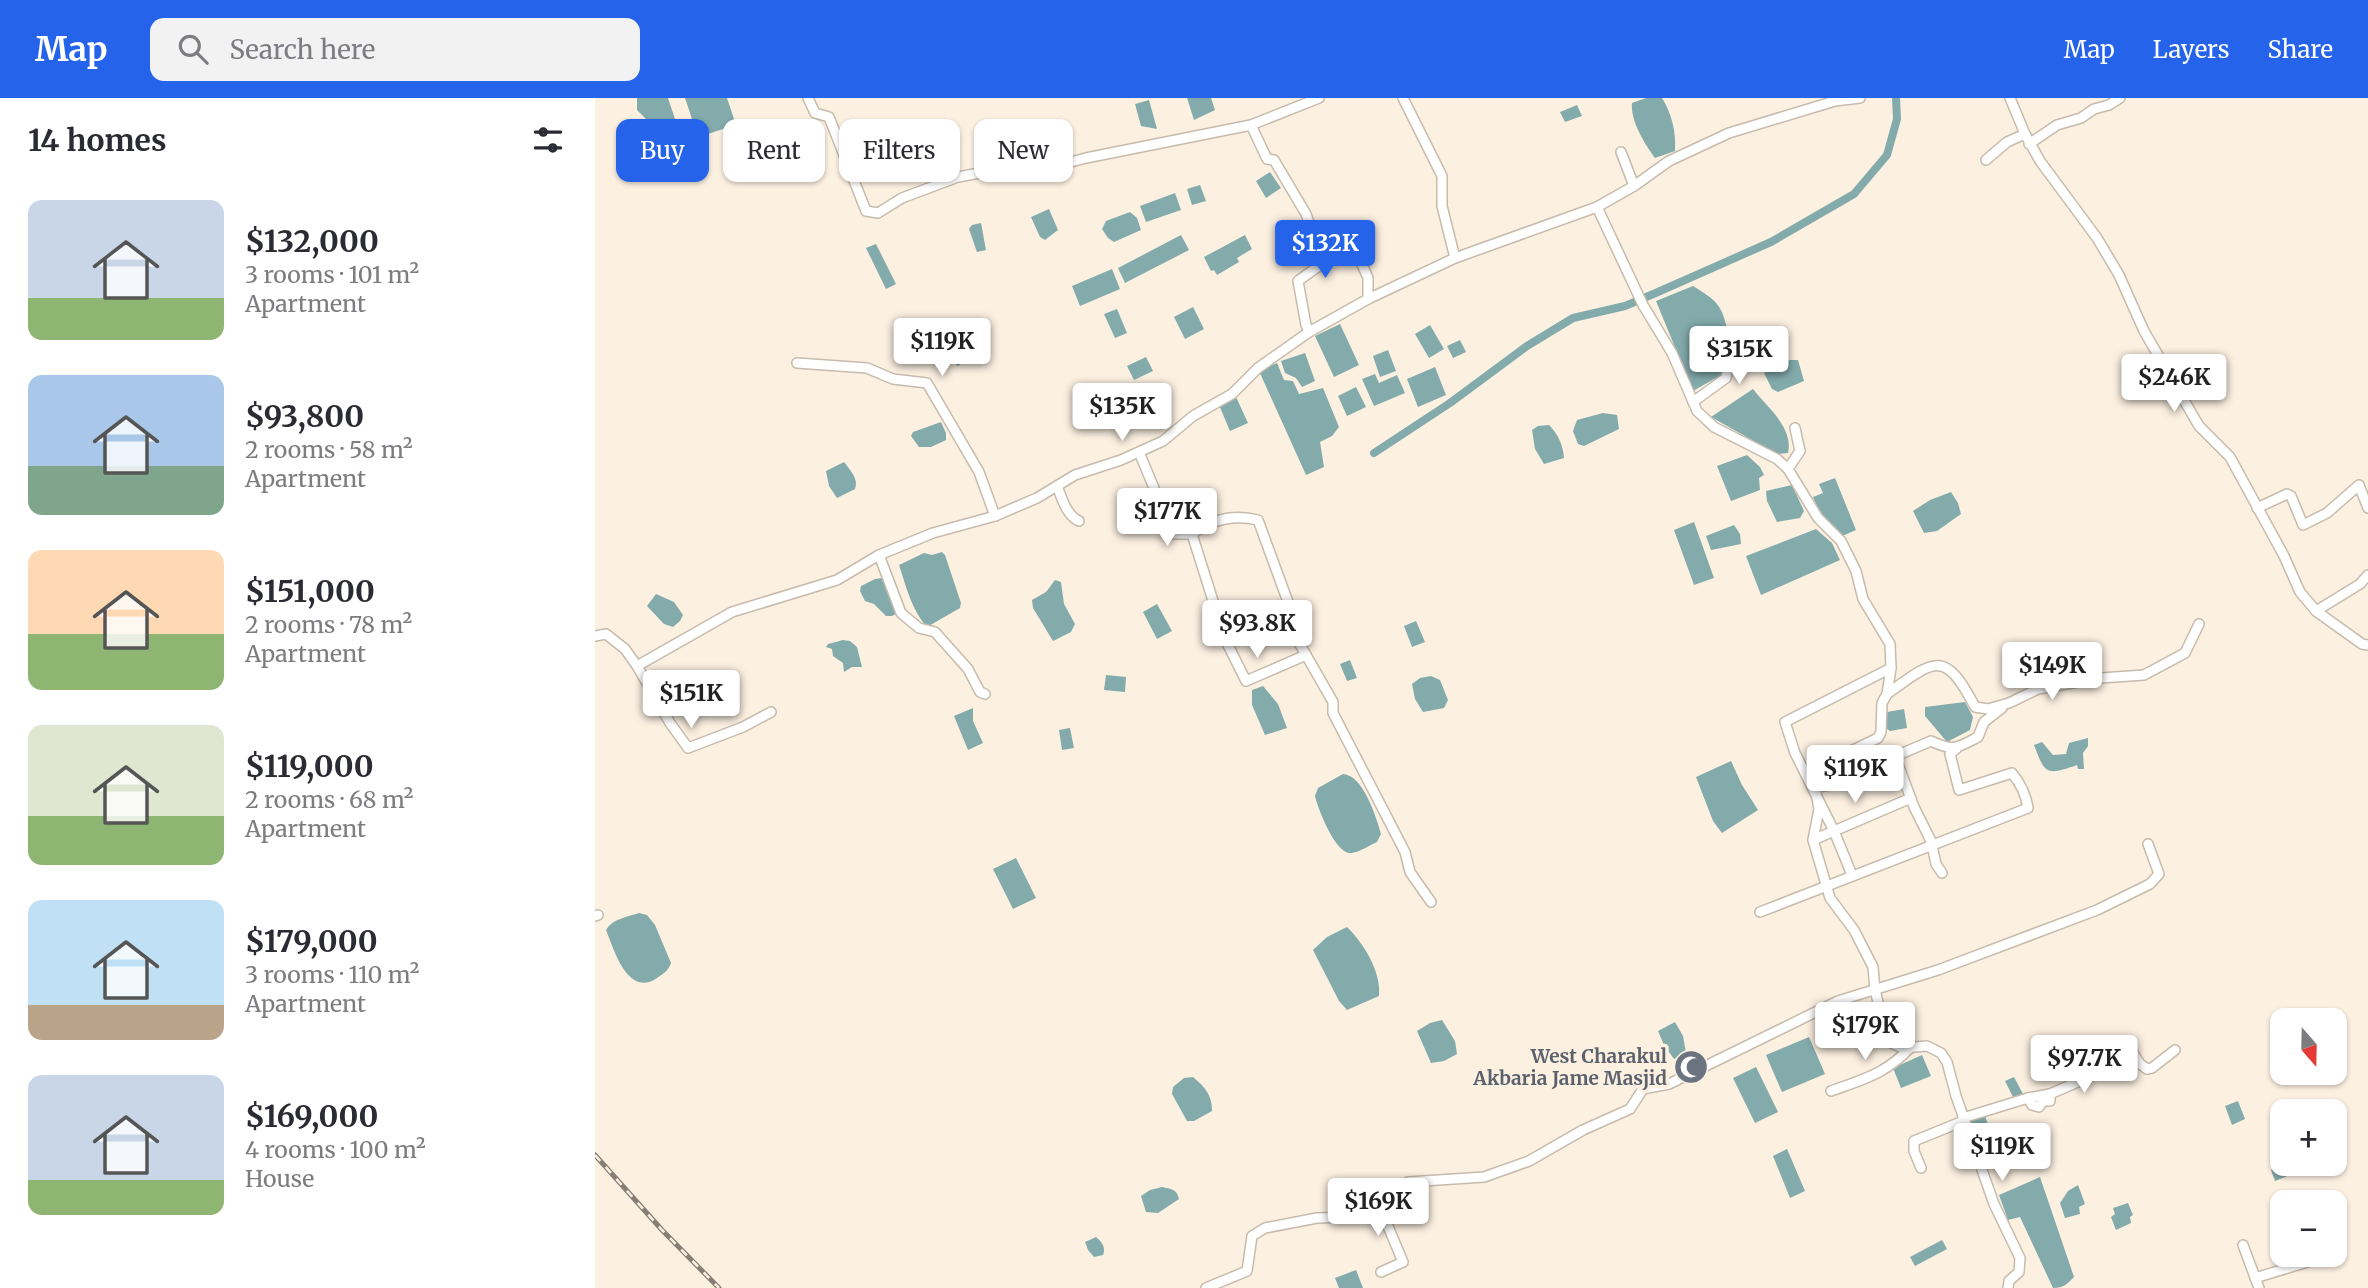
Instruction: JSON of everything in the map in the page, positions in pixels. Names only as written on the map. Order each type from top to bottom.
[{"type":"street","points":[[808,98],[815,113],[829,117],[866,211],[879,213],[902,198],[958,177],[990,171],[1041,170],[1251,125],[1319,98]]},
{"type":"street","points":[[1403,98],[1442,176],[1442,206],[1455,258]]},
{"type":"street","points":[[637,666],[732,612],[837,580],[879,555],[933,533],[995,516],[1037,498],[1075,475],[1163,441],[1193,416],[1233,394],[1258,368],[1309,332],[1368,299],[1455,258],[1597,207],[1634,186],[1669,161],[1729,132],[1835,99],[1860,98]]},
{"type":"street","points":[[2010,98],[2029,144],[2097,237],[2176,388],[2199,426],[2230,457],[2301,592],[2316,611],[2362,644],[2368,645]]},
{"type":"street","points":[[2029,144],[2057,125],[2081,118],[2120,98]]},
{"type":"street","points":[[1251,125],[1267,159],[1274,160],[1306,214],[1322,263]]},
{"type":"street","points":[[1986,160],[2007,142],[2025,134]]},
{"type":"street","points":[[1621,152],[1634,186]]},
{"type":"street","points":[[1597,207],[1641,300],[1672,353],[1697,411],[1714,427],[1777,459],[1788,469],[1818,518],[1841,541],[1856,572],[1863,599],[1890,645],[1891,668],[1887,694],[1882,703],[1881,732],[1878,738],[1828,762],[1816,773],[1819,809],[1813,840],[1830,898],[1854,930],[1873,967],[1882,1018],[1893,1044],[1902,1048],[1927,1046],[1941,1053],[1952,1074],[1963,1118],[1994,1204],[2020,1258],[2019,1272],[2009,1281],[2008,1288]]},
{"type":"street","points":[[1309,332],[1298,281],[1322,263],[1344,256],[1360,260],[1368,278],[1368,299]]},
{"type":"street","points":[[1693,402],[1726,378],[1730,358],[1748,339]]},
{"type":"street","points":[[797,363],[867,368],[893,379],[927,383],[979,472],[995,516]]},
{"type":"street","points":[[1788,469],[1800,451],[1795,428]]},
{"type":"street","points":[[1139,452],[1173,534],[1192,534],[1207,523],[1241,516],[1258,520],[1295,621],[1298,640],[1333,702],[1333,713],[1405,852],[1410,872],[1431,902]]},
{"type":"street","points":[[2257,508],[2287,494],[2291,496],[2303,526],[2327,513],[2359,485],[2368,508]]},
{"type":"street","points":[[1057,486],[1063,503],[1074,519],[1079,521]]},
{"type":"street","points":[[1192,534],[1225,639],[1246,681],[1306,656]]},
{"type":"street","points":[[879,555],[901,613],[919,628],[935,632],[968,669],[980,692],[985,695]]},
{"type":"street","points":[[2316,611],[2360,584],[2368,575]]},
{"type":"street","points":[[1760,912],[2028,808],[2026,797],[2012,773],[1959,790],[1950,754],[1978,737],[1984,722],[2010,703],[2038,689],[2102,678],[2144,675],[2185,653],[2199,624]]},
{"type":"street","points":[[595,636],[606,634],[625,649],[688,748],[743,727],[771,712]]},
{"type":"street","points":[[1887,694],[1925,667],[1943,665],[1963,683],[1975,707],[1988,709],[2010,703]]},
{"type":"street","points":[[1852,875],[1816,792],[1795,753],[1785,722],[1891,668]]},
{"type":"street","points":[[1816,792],[1931,741],[1947,749],[1956,749]]},
{"type":"street","points":[[1895,756],[1932,845],[1935,864],[1942,873]]},
{"type":"street","points":[[1813,840],[1911,799]]},
{"type":"street","points":[[1206,1288],[1247,1271],[1252,1236],[1265,1228],[1317,1218],[1354,1217],[1380,1205],[1390,1191],[1408,1182],[1484,1177],[1529,1161],[1583,1130],[1630,1109],[1643,1088],[1669,1084],[1822,1008],[1938,970],[2097,910],[2150,884],[2159,874],[2147,844]]},
{"type":"street","points":[[1921,1168],[1914,1151],[1914,1141],[1961,1122],[1963,1118],[2050,1094],[2087,1078],[2101,1063],[2110,1061],[2128,1045],[2140,1064],[2147,1069],[2175,1050]]},
{"type":"street","points":[[1831,1091],[1885,1070],[1895,1064],[1910,1048]]},
{"type":"street","points":[[1380,1205],[1403,1262],[1381,1272]]},
{"type":"street","points":[[2243,1245],[2259,1288]]},
{"type":"street","points":[[2255,1278],[2291,1267]]},
{"type":"water","points":[[637,98],[668,98],[675,119],[646,119],[637,110]]},
{"type":"water","points":[[685,98],[727,98],[734,119],[723,119],[723,129],[709,134],[709,119],[692,119]]},
{"type":"water","points":[[1187,98],[1211,98],[1215,110],[1194,120]]},
{"type":"water","points":[[1646,98],[1662,98],[1674,130],[1675,151],[1655,158],[1633,117],[1632,103]]},
{"type":"water","points":[[1149,100],[1157,129],[1141,126],[1135,104]]},
{"type":"water","points":[[1577,105],[1582,116],[1565,122],[1560,112]]},
{"type":"water","points":[[1270,172],[1281,188],[1266,198],[1256,181]]},
{"type":"water","points":[[1200,185],[1206,201],[1192,205],[1187,189]]},
{"type":"water","points":[[1175,193],[1181,210],[1146,222],[1140,206]]},
{"type":"water","points":[[1049,209],[1058,230],[1045,240],[1040,237],[1031,217]]},
{"type":"water","points":[[1130,212],[1137,218],[1141,230],[1114,242],[1108,238],[1102,229],[1106,221]]},
{"type":"water","points":[[981,223],[986,250],[977,252],[969,229],[972,225]]},
{"type":"water","points":[[1181,235],[1189,250],[1125,283],[1118,268]]},
{"type":"water","points":[[1245,235],[1252,249],[1237,258],[1239,262],[1217,275],[1214,270],[1211,271],[1204,257]]},
{"type":"water","points":[[1370,235],[1372,251],[1364,254],[1362,246],[1352,247],[1351,237]]},
{"type":"water","points":[[876,244],[896,284],[886,289],[866,248]]},
{"type":"water","points":[[1112,269],[1120,289],[1080,306],[1072,286]]},
{"type":"water","points":[[1693,286],[1720,308],[1730,341],[1722,348],[1723,374],[1693,391],[1656,301]]},
{"type":"water","points":[[1193,307],[1204,329],[1185,339],[1174,317]]},
{"type":"water","points":[[1117,309],[1127,333],[1115,338],[1104,314]]},
{"type":"water","points":[[1340,324],[1359,365],[1334,377],[1315,336]]},
{"type":"water","points":[[1430,325],[1444,349],[1429,358],[1415,334]]},
{"type":"water","points":[[1460,340],[1466,352],[1453,358],[1447,346]]},
{"type":"water","points":[[980,342],[985,353],[957,366],[952,354]]},
{"type":"water","points":[[1388,350],[1396,371],[1380,377],[1373,356]]},
{"type":"water","points":[[1305,353],[1315,381],[1302,387],[1296,378],[1285,373],[1281,361]]},
{"type":"water","points":[[1146,357],[1153,371],[1134,380],[1127,366]]},
{"type":"water","points":[[1790,360],[1798,360],[1804,381],[1778,392],[1772,389],[1764,373]]},
{"type":"water","points":[[1277,363],[1284,380],[1293,381],[1299,394],[1323,388],[1339,427],[1332,436],[1320,442],[1324,467],[1306,475],[1259,371]]},
{"type":"water","points":[[1435,367],[1446,395],[1418,407],[1407,379]]},
{"type":"water","points":[[1375,374],[1379,383],[1397,375],[1405,393],[1374,406],[1362,379]]},
{"type":"water","points":[[1356,387],[1366,407],[1347,416],[1338,396]]},
{"type":"water","points":[[1753,389],[1783,427],[1789,444],[1788,453],[1777,454],[1711,417]]},
{"type":"water","points":[[1236,397],[1248,423],[1230,431],[1219,405]]},
{"type":"water","points":[[1603,413],[1617,415],[1619,429],[1584,446],[1578,444],[1573,431],[1577,420]]},
{"type":"water","points":[[941,422],[946,440],[931,447],[919,447],[911,436],[913,432]]},
{"type":"water","points":[[1549,425],[1559,440],[1564,458],[1544,464],[1535,449],[1532,430],[1538,426]]},
{"type":"water","points":[[1747,455],[1760,467],[1764,475],[1759,478],[1760,490],[1731,501],[1717,466]]},
{"type":"water","points":[[844,462],[856,485],[855,489],[837,498],[829,486],[826,471]]},
{"type":"water","points":[[1835,478],[1856,530],[1840,537],[1821,515],[1813,497],[1823,493],[1819,484]]},
{"type":"water","points":[[1792,485],[1804,511],[1800,518],[1777,522],[1767,501],[1766,491]]},
{"type":"water","points":[[1951,492],[1961,514],[1937,531],[1924,533],[1913,511],[1930,500]]},
{"type":"water","points":[[1694,522],[1714,578],[1694,585],[1674,530]]},
{"type":"water","points":[[1734,525],[1740,534],[1741,544],[1711,550],[1706,536]]},
{"type":"water","points":[[1816,529],[1832,543],[1840,560],[1761,595],[1746,556]]},
{"type":"water","points":[[942,552],[945,555],[961,603],[960,608],[927,627],[913,606],[899,565],[924,553],[932,555]]},
{"type":"water","points":[[882,578],[897,613],[892,616],[886,616],[874,604],[865,601],[860,591],[861,586]]},
{"type":"water","points":[[1055,580],[1061,582],[1064,604],[1075,624],[1071,632],[1053,641],[1033,608],[1032,600],[1046,592]]},
{"type":"water","points":[[656,594],[674,602],[683,615],[673,627],[664,624],[647,606]]},
{"type":"water","points":[[1157,604],[1172,631],[1157,639],[1143,612]]},
{"type":"water","points":[[1416,621],[1425,642],[1412,647],[1404,626]]},
{"type":"water","points":[[843,640],[850,641],[857,647],[862,667],[852,667],[844,672],[843,663],[833,656],[832,649],[826,647]]},
{"type":"water","points":[[1350,660],[1357,678],[1347,681],[1340,664]]},
{"type":"water","points":[[1106,675],[1126,677],[1125,692],[1104,690]]},
{"type":"water","points":[[1431,676],[1440,680],[1448,700],[1444,708],[1423,712],[1415,699],[1412,684],[1420,678]]},
{"type":"water","points":[[1263,686],[1278,704],[1287,728],[1265,735],[1252,705],[1252,690]]},
{"type":"water","points":[[1965,702],[1973,717],[1970,730],[1947,742],[1925,716],[1925,707]]},
{"type":"water","points":[[973,708],[973,721],[983,743],[968,750],[954,716]]},
{"type":"water","points":[[1904,709],[1907,728],[1890,731],[1884,727],[1887,712]]},
{"type":"water","points":[[1070,728],[1074,748],[1062,750],[1059,730]]},
{"type":"water","points":[[2088,738],[2088,746],[2083,753],[2084,769],[2078,769],[2077,765],[2059,771],[2048,770],[2041,762],[2034,745],[2042,742],[2053,755],[2066,754],[2069,743]]},
{"type":"water","points":[[1731,761],[1758,810],[1722,833],[1713,821],[1696,777]]},
{"type":"water","points":[[1343,774],[1357,781],[1372,807],[1381,834],[1377,842],[1352,853],[1346,852],[1334,840],[1315,796],[1318,788]]},
{"type":"water","points":[[1016,858],[1036,898],[1013,909],[993,869]]},
{"type":"water","points":[[639,913],[647,915],[655,925],[671,963],[664,973],[647,982],[638,982],[630,977],[618,959],[606,930],[616,921]]},
{"type":"water","points":[[1347,927],[1370,958],[1377,977],[1379,996],[1347,1010],[1339,1001],[1313,950],[1327,937]]},
{"type":"water","points":[[1442,1020],[1455,1041],[1457,1054],[1444,1061],[1431,1063],[1417,1031]]},
{"type":"water","points":[[1675,1022],[1683,1036],[1686,1053],[1674,1059],[1658,1031]]},
{"type":"water","points":[[1809,1037],[1825,1074],[1782,1092],[1766,1055]]},
{"type":"water","points":[[1922,1055],[1931,1076],[1901,1088],[1893,1068]]},
{"type":"water","points":[[1756,1067],[1778,1112],[1755,1123],[1733,1078]]},
{"type":"water","points":[[1193,1077],[1207,1092],[1212,1111],[1194,1121],[1187,1121],[1172,1094],[1173,1087],[1184,1078]]},
{"type":"water","points":[[2014,1077],[2023,1094],[2014,1099],[2005,1081]]},
{"type":"water","points":[[2238,1101],[2245,1119],[2232,1125],[2225,1106]]},
{"type":"water","points":[[1985,1116],[1993,1138],[1978,1143],[1970,1121]]},
{"type":"water","points":[[1787,1149],[1805,1191],[1790,1198],[1773,1156]]},
{"type":"water","points":[[2273,1176],[2287,1176],[2275,1181]]},
{"type":"water","points":[[2040,1177],[2074,1277],[2057,1288],[2053,1288],[2020,1217],[2008,1220],[1999,1195]]},
{"type":"water","points":[[2078,1185],[2085,1204],[2079,1207],[2080,1214],[2065,1218],[2060,1203],[2068,1191]]},
{"type":"water","points":[[1162,1187],[1175,1191],[1179,1199],[1158,1213],[1146,1212],[1141,1196]]},
{"type":"water","points":[[2128,1203],[2133,1215],[2130,1217],[2131,1223],[2116,1230],[2111,1217],[2115,1214],[2113,1208]]},
{"type":"water","points":[[1096,1237],[1103,1245],[1104,1252],[1103,1255],[1094,1257],[1085,1242]]},
{"type":"water","points":[[1942,1240],[1947,1249],[1915,1266],[1910,1257]]},
{"type":"water","points":[[1356,1270],[1363,1288],[1339,1288],[1335,1278]]},
{"type":"waterway","points":[[1374,453],[1450,403],[1527,346],[1573,318],[1625,306],[1658,292],[1771,242],[1854,194],[1887,155],[1897,119],[1896,98]]},
{"type":"railway","points":[[595,1155],[662,1230],[719,1288]]},
{"type":"place","name":"West Charakul Akbaria Jame Masjid","points":[[1691,1067]]}]
